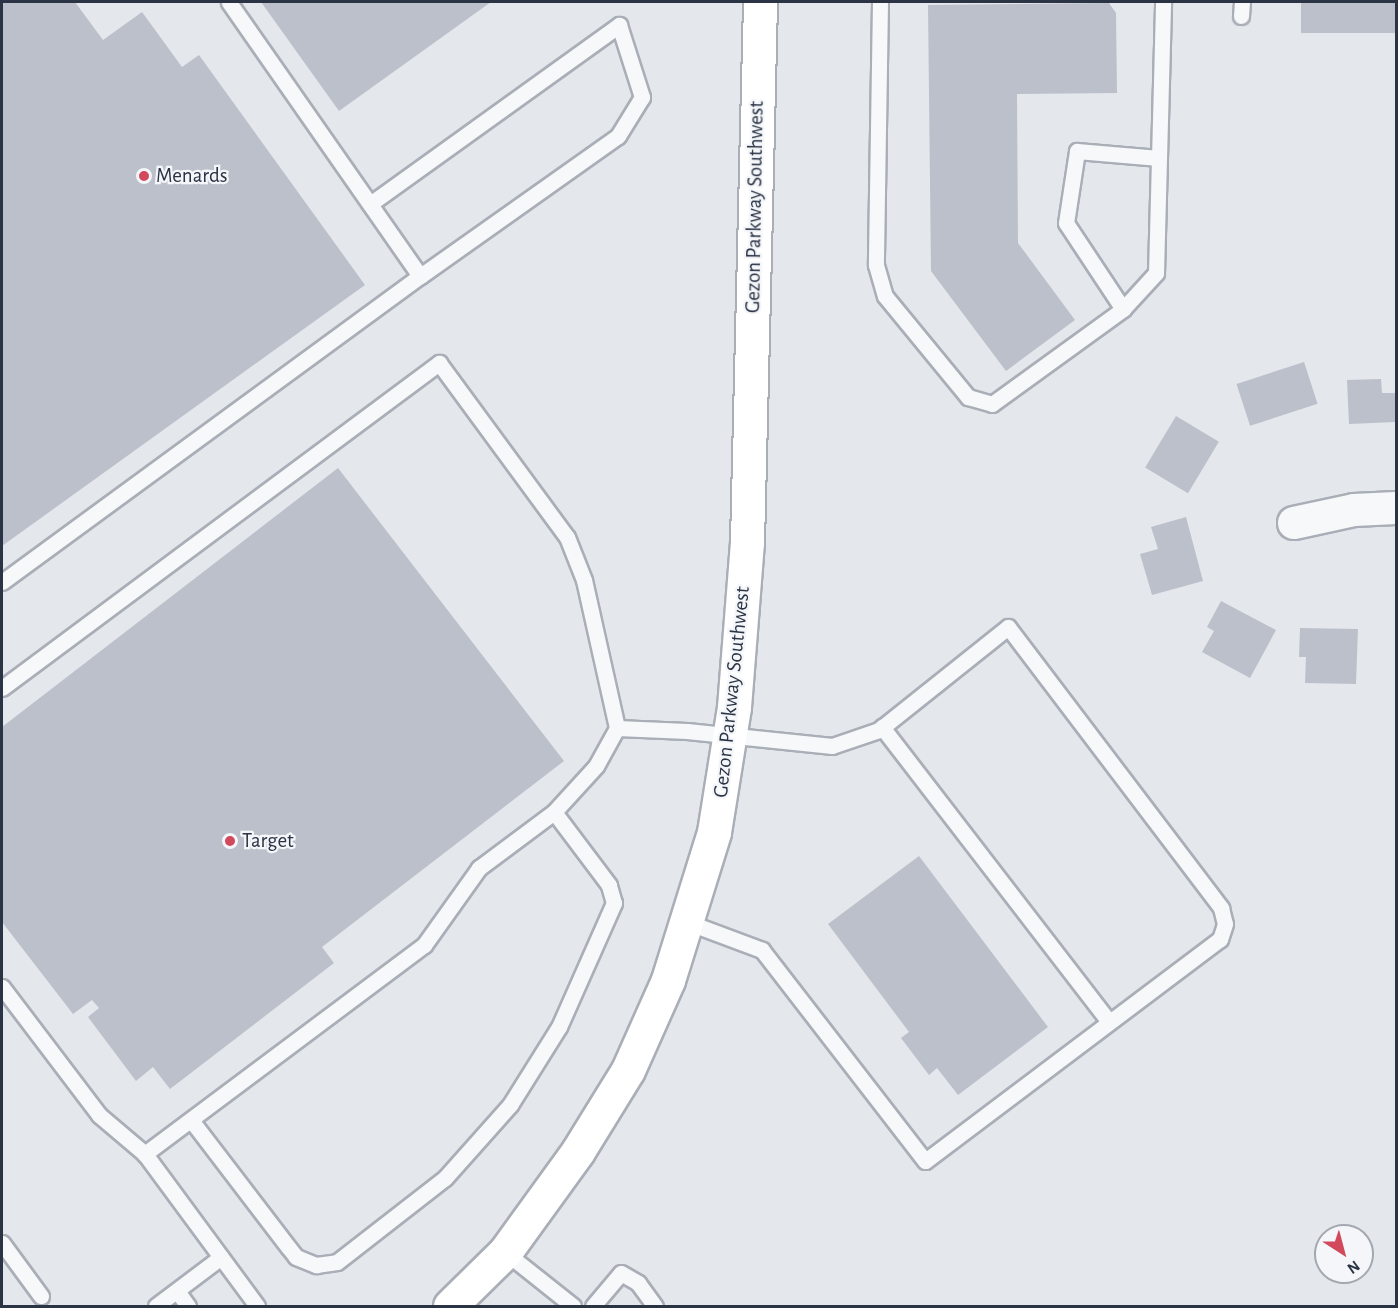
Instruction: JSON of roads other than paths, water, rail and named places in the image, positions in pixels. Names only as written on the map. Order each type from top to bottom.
[{"type":"main road","name":"Gezon Parkway Southwest","points":[[450,1306],[505,1252],[578,1151],[628,1070],[668,980],[714,832],[730,735],[747,542],[760,2]]},
{"type":"street","points":[[1294,523],[1354,510],[1396,508]]},
{"type":"lane","points":[[230,2],[420,276]]},
{"type":"lane","points":[[880,2],[876,265],[885,296],[968,397],[992,404],[1123,309],[1156,273],[1163,2]]},
{"type":"lane","points":[[2,582],[420,276],[618,136],[642,97],[619,26],[370,204]]},
{"type":"lane","points":[[1123,309],[1066,223],[1077,152],[1159,159]]},
{"type":"lane","points":[[2,688],[439,363],[567,537],[584,580],[617,728],[596,766],[554,812],[479,868],[424,945],[145,1154]]},
{"type":"lane","points":[[617,728],[730,735],[832,746],[882,727],[1008,627],[1221,908],[1225,924],[1220,939],[925,1161],[762,950],[687,922]]},
{"type":"lane","points":[[882,727],[1109,1022]]},
{"type":"lane","points":[[191,1120],[296,1257],[316,1265],[337,1262],[445,1178],[510,1105],[559,1027],[614,903],[609,885],[554,812]]},
{"type":"lane","points":[[2,987],[99,1115],[145,1154],[257,1306]]},
{"type":"lane","points":[[2,1243],[41,1296]]},
{"type":"lane","points":[[505,1252],[573,1306]]},
{"type":"lane","points":[[156,1306],[221,1257]]},
{"type":"lane","points":[[593,1306],[621,1273],[638,1283],[655,1306]]},
{"type":"lane","points":[[177,1291],[188,1306]]},
{"type":"place","name":"Menards","points":[[144,176]]},
{"type":"place","name":"Target","points":[[230,841]]}]
